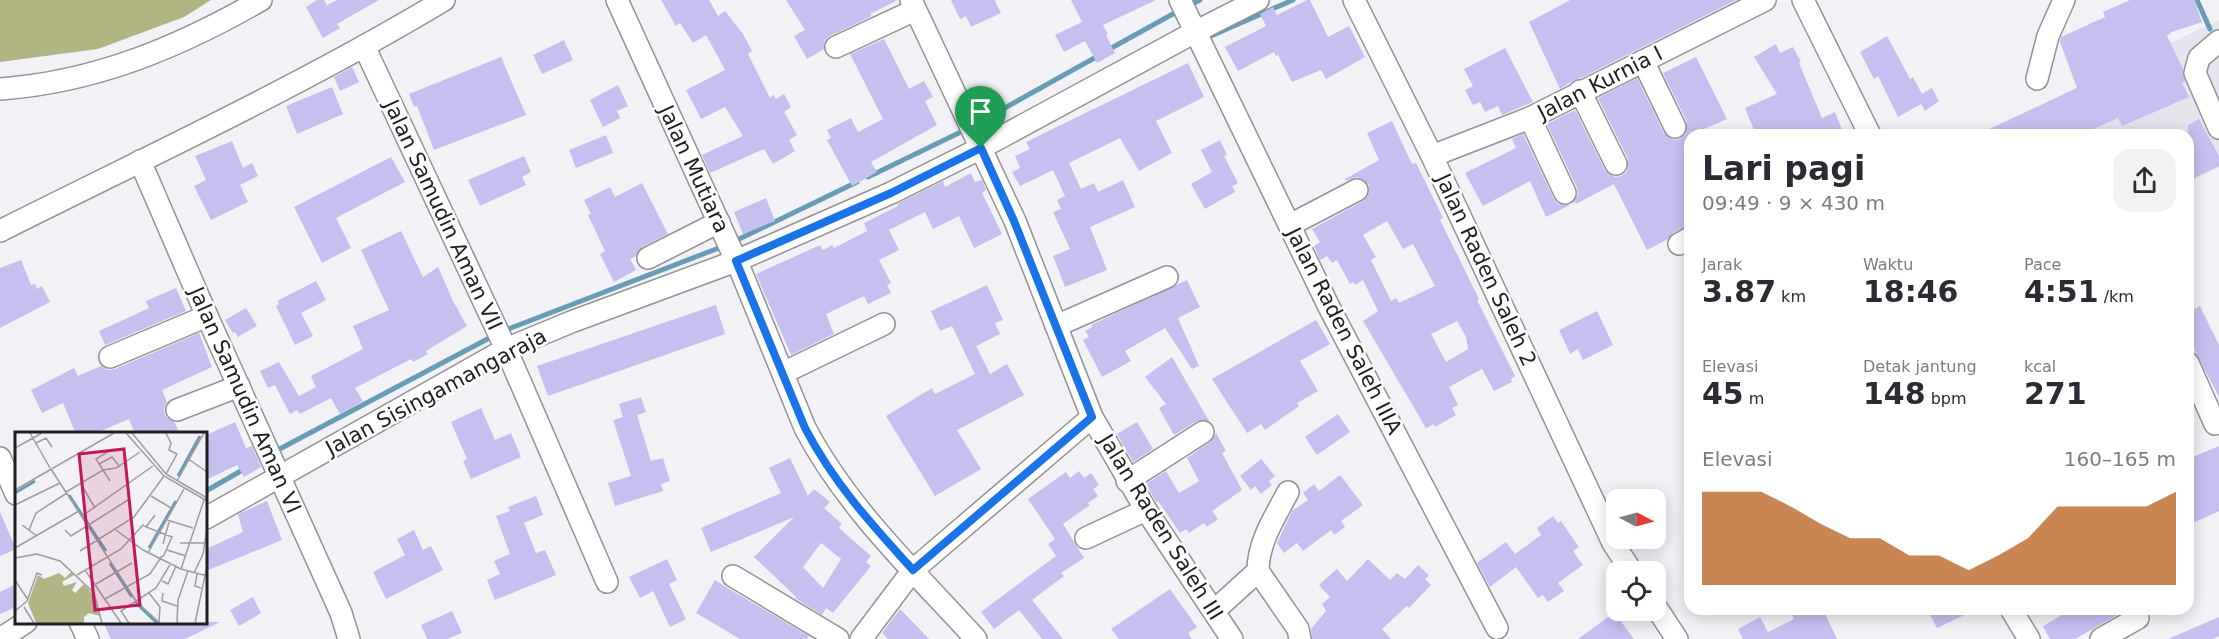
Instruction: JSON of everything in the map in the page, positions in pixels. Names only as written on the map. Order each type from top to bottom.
[{"type":"street","points":[[0,88],[23,87],[79,77],[131,63],[213,27],[261,0]]},
{"type":"street","points":[[0,231],[364,46],[444,0]]},
{"type":"street","name":"Jalan Mutiara","points":[[617,0],[719,222],[805,428],[834,478],[865,518],[976,639]]},
{"type":"street","name":"Jalan Raden Saleh IIIA","points":[[1180,0],[1329,307],[1497,628]]},
{"type":"street","name":"Jalan Sisingamangaraja","points":[[207,517],[506,350],[552,330],[736,261],[891,193],[981,148],[1258,0]]},
{"type":"street","name":"Jalan Raden Saleh 2","points":[[1354,0],[1432,156],[1613,543],[1625,561]]},
{"type":"street","name":"Jalan Kurnia I","points":[[1432,156],[1530,118],[1765,0]]},
{"type":"street","points":[[1803,0],[1866,129]]},
{"type":"street","points":[[2037,79],[2048,36],[2064,0]]},
{"type":"street","points":[[836,46],[913,5]]},
{"type":"street","name":"Jalan Raden Saleh III","points":[[913,5],[1014,221],[1092,417],[1127,481],[1232,639]]},
{"type":"street","points":[[2219,40],[2199,58],[2195,73],[2219,128]]},
{"type":"street","name":"Jalan Samudin Aman VII","points":[[364,46],[506,350],[607,582]]},
{"type":"street","points":[[1643,61],[1675,127]]},
{"type":"street","points":[[1580,92],[1616,164]]},
{"type":"street","points":[[1530,118],[1565,193]]},
{"type":"street","name":"Jalan Samudin Aman VI","points":[[140,161],[341,613],[349,639]]},
{"type":"street","points":[[1290,225],[1357,190]]},
{"type":"street","points":[[648,258],[719,222]]},
{"type":"street","points":[[1056,326],[1167,276]]},
{"type":"street","points":[[110,357],[207,316]]},
{"type":"street","points":[[783,373],[884,324]]},
{"type":"street","points":[[2194,377],[2215,424]]},
{"type":"street","points":[[177,410],[239,386]]},
{"type":"street","points":[[861,639],[913,570],[1092,417]]},
{"type":"street","points":[[1127,481],[1203,432]]},
{"type":"street","points":[[0,458],[15,492]]},
{"type":"street","points":[[1288,492],[1262,542],[1258,571],[1298,629],[1300,639]]},
{"type":"street","points":[[1086,538],[1146,510]]},
{"type":"street","points":[[1214,611],[1258,571]]},
{"type":"street","points":[[734,576],[838,639]]},
{"type":"street","points":[[2015,615],[2029,639]]},
{"type":"street","points":[[2101,639],[2138,618]]},
{"type":"street","points":[[1665,621],[1677,639]]},
{"type":"street","points":[[0,639],[24,624]]},
{"type":"street","points":[[81,624],[88,639]]},
{"type":"shaded area","points":[[2219,20],[2219,167],[2194,180],[2194,129],[1989,129]]},
{"type":"green space","points":[[0,0],[211,0],[184,17],[98,49],[0,62]]},
{"type":"building","points":[[317,0],[324,0],[327,5],[337,0],[379,0],[337,24],[340,28],[323,38],[306,7]]},
{"type":"building","points":[[661,0],[709,0],[718,16],[725,11],[743,34],[752,51],[748,54],[770,98],[773,95],[776,99],[784,94],[791,107],[784,112],[797,135],[789,140],[795,151],[773,164],[764,149],[710,173],[702,155],[743,136],[725,107],[701,119],[686,90],[725,70],[706,35],[693,43],[680,23],[676,26]]},
{"type":"building","points":[[786,0],[898,0],[870,14],[872,16],[830,36],[825,40],[824,49],[807,59],[794,36],[805,30]]},
{"type":"building","points":[[951,0],[996,0],[1001,13],[971,27],[966,16],[960,19]]},
{"type":"building","points":[[1071,0],[1156,0],[1103,25],[1115,53],[1097,63],[1085,41],[1064,52],[1055,35],[1082,22]]},
{"type":"building","points":[[1310,0],[1328,37],[1349,26],[1365,57],[1326,79],[1321,70],[1292,82],[1278,55],[1276,56],[1274,52],[1238,71],[1225,47],[1266,26],[1260,14],[1273,7],[1277,15]]},
{"type":"building","points":[[1570,0],[1736,0],[1560,89],[1529,22]]},
{"type":"building","points":[[2130,0],[2194,0],[2202,22],[2172,32],[2167,36],[2183,69],[2185,82],[2182,83],[2189,97],[2122,126],[2118,118],[2093,129],[1990,129],[2077,88],[2060,42],[2061,37],[2105,17],[2103,12]]},
{"type":"building","points":[[1887,36],[1910,79],[1913,77],[1922,94],[1932,88],[1939,101],[1925,111],[1921,104],[1898,117],[1878,76],[1874,79],[1860,52]]},
{"type":"building","points":[[884,39],[909,89],[924,81],[933,97],[925,101],[937,125],[871,162],[877,172],[852,186],[827,140],[831,138],[827,130],[851,118],[858,132],[883,119],[850,54]]},
{"type":"building","points":[[564,40],[573,60],[542,74],[533,55]]},
{"type":"building","points":[[1776,44],[1780,53],[1793,47],[1822,118],[1835,112],[1842,129],[1754,129],[1745,108],[1777,94],[1754,57]]},
{"type":"building","points":[[1505,48],[1533,102],[1502,115],[1498,106],[1485,112],[1480,102],[1473,105],[1465,90],[1473,86],[1464,69]]},
{"type":"building","points":[[501,57],[526,115],[434,150],[417,106],[414,107],[409,94]]},
{"type":"building","points":[[1696,57],[1727,119],[1704,129],[1686,129],[1687,122],[1663,73]]},
{"type":"building","points":[[1188,63],[1204,97],[1156,121],[1172,153],[1139,171],[1120,138],[1069,163],[1081,189],[1094,183],[1098,192],[1123,180],[1135,207],[1090,227],[1107,270],[1065,287],[1053,256],[1070,249],[1053,212],[1061,209],[1057,200],[1065,196],[1053,170],[1020,186],[1012,172],[1020,168],[1015,156],[1030,149],[1026,142]]},
{"type":"building","points":[[352,67],[359,82],[340,91],[334,77]]},
{"type":"building","points":[[1637,78],[1664,133],[1674,140],[1684,136],[1684,228],[1647,250],[1614,184],[1576,204],[1575,202],[1571,204],[1578,195],[1577,188],[1547,124],[1575,110],[1605,170],[1615,177],[1621,176],[1627,171],[1628,159],[1598,98]]},
{"type":"building","points":[[618,85],[628,106],[617,111],[620,118],[603,127],[590,100]]},
{"type":"building","points":[[332,87],[343,114],[297,134],[286,106]]},
{"type":"building","points":[[2199,119],[2219,156],[2219,166],[2194,178],[2194,129],[2188,129],[2188,125]]},
{"type":"building","points":[[1392,121],[1412,164],[1416,163],[1443,218],[1440,220],[1515,376],[1511,379],[1512,382],[1494,391],[1482,369],[1449,387],[1458,405],[1452,408],[1456,415],[1435,427],[1434,424],[1426,428],[1363,321],[1378,311],[1363,280],[1355,285],[1354,282],[1350,284],[1337,260],[1332,263],[1327,256],[1320,260],[1314,246],[1320,242],[1312,229],[1368,196],[1369,185],[1364,180],[1357,177],[1346,181],[1345,179],[1379,160],[1367,133]],"holes":[[[1387,221],[1403,249],[1413,244],[1435,286],[1399,303],[1396,298],[1391,301],[1371,260],[1376,257],[1363,235]],[[1457,321],[1466,337],[1468,349],[1446,362],[1431,334]]]},
{"type":"building","points":[[1523,134],[1554,199],[1558,204],[1570,205],[1546,217],[1530,181],[1483,206],[1465,173],[1516,148],[1512,139]]},
{"type":"building","points":[[606,135],[613,153],[576,168],[569,150]]},
{"type":"building","points":[[1220,140],[1227,155],[1224,156],[1238,183],[1232,186],[1235,192],[1205,209],[1191,184],[1212,172],[1201,150]]},
{"type":"building","points":[[232,141],[243,168],[252,163],[258,176],[240,185],[248,202],[211,220],[194,186],[206,180],[195,156]]},
{"type":"building","points":[[524,156],[531,172],[522,177],[526,185],[480,206],[468,180]]},
{"type":"building","points":[[391,157],[405,182],[336,218],[351,248],[322,263],[294,207]]},
{"type":"building","points":[[971,173],[975,182],[982,180],[986,190],[982,193],[1002,234],[974,248],[959,216],[933,229],[925,212],[889,230],[899,250],[879,260],[891,283],[887,285],[891,293],[868,304],[864,296],[826,314],[834,334],[791,355],[756,274],[820,245],[823,250],[832,245],[834,248],[867,231],[864,223],[898,206],[897,204],[943,181],[945,187]]},
{"type":"building","points":[[642,183],[668,234],[642,247],[635,257],[630,259],[636,270],[614,282],[600,254],[605,251],[588,215],[591,214],[584,200],[610,187],[615,197]]},
{"type":"building","points":[[766,198],[775,221],[743,234],[734,212]]},
{"type":"building","points":[[401,231],[423,277],[438,267],[467,326],[426,351],[428,354],[413,362],[411,359],[355,388],[363,401],[340,414],[331,398],[300,414],[297,410],[290,414],[275,385],[268,388],[260,371],[279,362],[299,396],[316,387],[311,376],[363,349],[353,326],[389,310],[361,250]]},
{"type":"building","points":[[21,260],[31,285],[35,284],[37,289],[42,286],[50,302],[0,328],[0,268]]},
{"type":"building","points":[[1187,280],[1200,307],[1178,318],[1199,366],[1192,369],[1165,328],[1125,351],[1131,361],[1102,377],[1083,340],[1089,337],[1085,331],[1092,327],[1091,325]]},
{"type":"building","points":[[316,281],[326,300],[301,313],[313,336],[295,345],[276,306],[279,304],[277,301]]},
{"type":"building","points":[[987,285],[1003,320],[995,323],[1000,334],[976,346],[990,374],[1007,364],[1024,395],[957,430],[981,469],[935,496],[886,416],[932,388],[935,394],[975,374],[952,326],[940,331],[931,311]]},
{"type":"building","points":[[176,288],[186,311],[105,345],[99,331],[149,308],[146,301]]},
{"type":"building","points":[[716,305],[725,334],[548,396],[537,366]]},
{"type":"building","points":[[2200,306],[2219,345],[2219,397],[2194,349],[2194,309]]},
{"type":"building","points":[[246,308],[257,326],[238,337],[225,320]]},
{"type":"building","points":[[1597,311],[1613,345],[1583,360],[1578,349],[1570,354],[1559,330]]},
{"type":"building","points":[[1316,320],[1330,344],[1300,361],[1318,391],[1297,403],[1299,406],[1265,430],[1261,424],[1247,433],[1212,379]]},
{"type":"building","points":[[199,333],[212,367],[162,390],[167,402],[164,409],[165,415],[175,423],[179,432],[134,432],[129,419],[99,432],[75,432],[63,403],[42,413],[31,390],[74,368],[78,376],[101,366],[108,370]]},
{"type":"building","points":[[1172,357],[1209,421],[1197,421],[1174,435],[1159,408],[1166,404],[1145,377]]},
{"type":"building","points":[[641,397],[646,412],[637,415],[651,461],[663,458],[670,481],[661,484],[663,491],[615,506],[608,483],[631,476],[613,420],[623,417],[619,404]]},
{"type":"building","points":[[481,408],[495,440],[511,433],[521,457],[471,479],[463,461],[467,459],[451,422]]},
{"type":"building","points":[[1338,414],[1350,432],[1317,455],[1305,437]]},
{"type":"building","points":[[235,422],[246,448],[252,446],[261,467],[244,477],[237,465],[207,480],[207,435]]},
{"type":"building","points":[[1137,422],[1153,449],[1133,462],[1117,434]]},
{"type":"building","points":[[1216,433],[1226,451],[1222,453],[1242,490],[1212,511],[1218,519],[1207,527],[1204,523],[1189,533],[1186,529],[1180,533],[1158,501],[1156,502],[1146,484],[1166,471],[1179,493],[1199,481],[1187,458],[1210,442]]},
{"type":"building","points":[[2219,446],[2219,511],[2194,523],[2194,456]]},
{"type":"building","points":[[790,458],[808,496],[814,489],[830,502],[824,508],[842,524],[839,528],[871,556],[866,562],[871,566],[833,613],[826,608],[822,615],[795,598],[754,557],[794,517],[711,552],[701,528],[781,493],[769,468]],"holes":[[[821,543],[841,559],[823,588],[803,567]]]},
{"type":"building","points":[[1261,459],[1275,476],[1269,481],[1272,485],[1261,494],[1255,486],[1251,490],[1240,476]]},
{"type":"building","points":[[1079,471],[1084,478],[1091,473],[1099,485],[1093,489],[1098,496],[1088,503],[1090,505],[1063,524],[1084,558],[1061,573],[1064,576],[1032,600],[1063,639],[1042,639],[1019,610],[994,629],[981,612],[1056,556],[1048,544],[1055,539],[1028,499],[1066,472],[1070,478]]},
{"type":"building","points":[[1340,475],[1363,505],[1341,521],[1345,527],[1334,535],[1331,530],[1303,551],[1297,543],[1284,553],[1277,543],[1292,511],[1308,500],[1303,493],[1314,484],[1319,491]]},
{"type":"building","points":[[536,496],[543,515],[524,523],[536,553],[545,550],[556,575],[495,600],[487,580],[500,574],[494,561],[510,554],[496,516],[510,511],[508,507]]},
{"type":"building","points":[[267,501],[282,540],[207,571],[207,549],[243,532],[238,514]]},
{"type":"building","points":[[0,512],[15,549],[0,556]]},
{"type":"building","points":[[1553,516],[1558,523],[1561,521],[1579,547],[1573,551],[1583,565],[1558,583],[1564,591],[1548,602],[1543,595],[1538,598],[1516,567],[1490,587],[1477,563],[1506,542],[1515,554],[1541,535],[1537,528]]},
{"type":"building","points":[[414,530],[423,550],[431,546],[443,570],[386,599],[373,572],[405,555],[397,539]]},
{"type":"building","points":[[667,559],[677,580],[669,584],[686,619],[670,627],[653,591],[640,598],[629,577]]},
{"type":"building","points":[[1368,559],[1390,580],[1397,573],[1405,579],[1418,565],[1429,575],[1425,579],[1431,585],[1409,608],[1407,606],[1382,629],[1391,639],[1312,639],[1311,629],[1326,611],[1322,604],[1330,597],[1319,585],[1337,569],[1347,581]]},
{"type":"building","points":[[715,580],[809,636],[807,639],[740,639],[696,613]]},
{"type":"building","points":[[15,584],[15,607],[0,614],[0,592]]},
{"type":"building","points":[[1170,589],[1197,627],[1188,633],[1192,639],[1119,639],[1111,629]]},
{"type":"building","points":[[253,597],[261,613],[239,626],[230,610]]},
{"type":"building","points":[[900,609],[929,639],[888,639],[882,633]]},
{"type":"building","points":[[452,611],[462,633],[447,639],[427,639],[421,625]]},
{"type":"building","points":[[1792,615],[1826,615],[1837,639],[1743,639],[1738,629],[1760,617],[1768,632],[1794,619]]},
{"type":"building","points":[[1930,615],[1964,615],[1937,628]]},
{"type":"building","points":[[2062,615],[2117,615],[2075,639],[2050,639],[2043,626]]},
{"type":"building","points":[[2219,617],[2219,636],[2213,639],[2168,639]]},
{"type":"building","points":[[1606,619],[1606,621],[1620,621],[1634,639],[1578,639]]},
{"type":"building","points":[[220,622],[185,639],[111,639],[104,624]]},
{"type":"waterway","points":[[1188,6],[1200,0]]},
{"type":"waterway","points":[[1204,39],[1293,0]]},
{"type":"waterway","points":[[2197,0],[2210,29]]},
{"type":"waterway","points":[[1106,51],[1180,10]]},
{"type":"waterway","points":[[976,124],[1098,56]]},
{"type":"waterway","points":[[868,177],[967,129]]},
{"type":"waterway","points":[[733,242],[857,182]]},
{"type":"waterway","points":[[503,331],[724,246]]},
{"type":"waterway","points":[[272,453],[495,335]]},
{"type":"waterway","points":[[207,490],[246,468]]},
{"type":"route","points":[[981,148],[1014,221],[1092,417],[913,570],[865,518],[818,453],[805,428],[736,261],[891,193],[981,148]]}]
